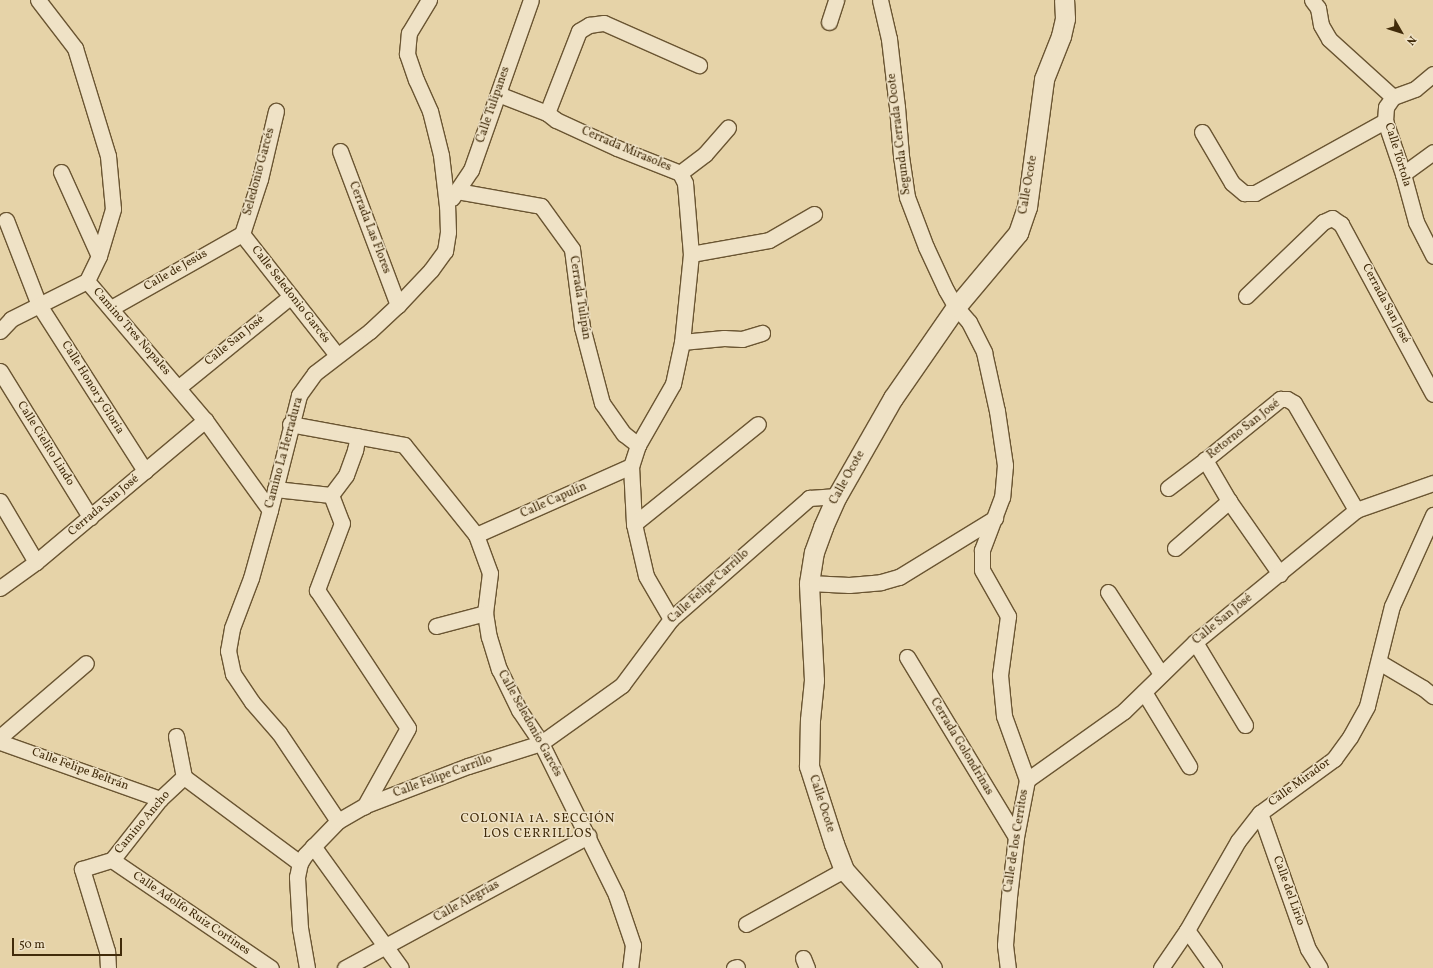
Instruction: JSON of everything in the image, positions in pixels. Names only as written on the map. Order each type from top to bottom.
[{"type":"street","name":"Camino Tres Nopales","points":[[38,0],[75,48],[108,156],[113,210],[99,256],[87,281],[179,387],[205,420],[270,510]]},
{"type":"street","name":"Camino La Herradura","points":[[338,821],[279,733],[252,702],[234,674],[228,651],[232,628],[251,578],[270,510],[298,395],[315,373],[370,331],[398,305],[431,270],[445,251],[448,232],[448,206],[441,155],[430,111],[416,80],[407,54],[409,33],[429,0]]},
{"type":"street","name":"Calle Tulipanes","points":[[448,206],[471,170],[531,0]]},
{"type":"street","points":[[829,22],[836,0]]},
{"type":"street","name":"Segunda Cerrada Ocote","points":[[880,0],[889,39],[901,156],[907,197],[926,247],[956,307]]},
{"type":"street","name":"Calle Ocote","points":[[932,968],[844,870],[809,766],[810,720],[814,680],[809,583],[814,552],[823,526],[837,496],[893,398],[956,307],[1018,233],[1027,207],[1044,79],[1061,36],[1065,18],[1064,0]]},
{"type":"street","points":[[1320,3],[1321,26],[1329,40],[1392,97],[1415,89],[1433,74]]},
{"type":"street","points":[[547,112],[579,30],[589,25],[604,23],[699,65]]},
{"type":"street","name":"Cerrada Mirasoles","points":[[498,94],[547,112],[556,120],[616,148],[680,173],[685,183],[691,254],[682,342],[673,384],[638,445],[631,466]]},
{"type":"street","name":"Calle Tórtola","points":[[1392,97],[1386,107],[1385,120],[1403,174],[1416,222],[1432,252]]},
{"type":"street","name":"Seledonio Garcés","points":[[242,234],[260,179],[276,110]]},
{"type":"street","points":[[1202,132],[1232,183],[1244,193],[1256,193],[1385,120]]},
{"type":"street","points":[[680,173],[705,154],[728,128]]},
{"type":"street","name":"Cerrada Las Flores","points":[[340,151],[398,305]]},
{"type":"street","points":[[1403,174],[1433,152]]},
{"type":"street","points":[[61,172],[99,256]]},
{"type":"street","name":"Cerrada Tulipán","points":[[457,191],[541,206],[559,230],[572,249],[582,327],[602,403],[624,434],[638,445]]},
{"type":"street","points":[[691,254],[769,240],[814,214]]},
{"type":"street","name":"Cerrada San José","points":[[1246,296],[1323,222],[1332,218],[1341,224],[1433,393]]},
{"type":"street","name":"Calle Honor y Gloria","points":[[6,220],[39,305],[145,471]]},
{"type":"street","name":"Calle Seledonio Garcés","points":[[242,234],[337,356]]},
{"type":"street","name":"Calle de Jesús","points":[[111,308],[242,234]]},
{"type":"street","points":[[0,331],[11,319],[87,281]]},
{"type":"street","name":"Calle San José","points":[[179,387],[291,296]]},
{"type":"street","name":"Calle de los Cerritos","points":[[956,307],[969,322],[981,346],[998,411],[1005,465],[1002,498],[982,550],[982,570],[1008,616],[1000,675],[1004,716],[1027,780],[1016,838],[1005,945],[1008,968]]},
{"type":"street","points":[[682,342],[724,338],[742,339],[762,333]]},
{"type":"street","name":"Calle Cielito Lindo","points":[[0,371],[90,517]]},
{"type":"street","name":"Retorno San José","points":[[1280,574],[1229,501],[1205,460],[1280,399],[1287,399],[1294,403],[1356,510]]},
{"type":"street","name":"Cerrada San José","points":[[0,588],[36,562],[205,420]]},
{"type":"street","name":"Calle Seledonio Garcés","points":[[290,424],[404,445],[476,535],[490,573],[485,613],[489,637],[499,669],[519,710],[541,743],[616,895],[633,945],[630,968]]},
{"type":"street","points":[[634,524],[758,424]]},
{"type":"street","points":[[331,495],[346,475],[356,450],[358,436]]},
{"type":"street","points":[[1168,488],[1205,460]]},
{"type":"street","points":[[631,466],[634,524],[646,576],[671,619]]},
{"type":"street","name":"Calle Capulín","points":[[476,535],[631,466]]},
{"type":"street","name":"Calle San José","points":[[1027,780],[1124,711],[1195,642],[1280,574],[1356,510],[1433,483]]},
{"type":"street","points":[[275,489],[331,495]]},
{"type":"street","points":[[331,495],[342,523],[317,590],[408,728],[364,807]]},
{"type":"street","name":"Calle Felipe Carrillo","points":[[338,821],[364,807],[468,766],[541,743],[622,685],[671,619],[809,498],[837,496]]},
{"type":"street","points":[[0,501],[36,562]]},
{"type":"street","points":[[1175,548],[1229,501]]},
{"type":"street","name":"Calle Mirador","points":[[1161,968],[1187,930],[1238,840],[1260,813],[1334,759],[1350,738],[1367,706],[1392,606],[1433,515]]},
{"type":"street","points":[[809,583],[848,585],[881,582],[900,577],[995,518]]},
{"type":"street","points":[[1108,592],[1161,674]]},
{"type":"street","points":[[436,626],[485,613]]},
{"type":"street","points":[[1195,642],[1245,726]]},
{"type":"street","name":"Cerrada Golondrinas","points":[[907,656],[1016,838]]},
{"type":"street","points":[[1379,662],[1423,688],[1433,696]]},
{"type":"street","points":[[0,737],[86,663]]},
{"type":"street","points":[[1144,692],[1189,766]]},
{"type":"street","points":[[176,736],[184,777],[306,855],[385,946],[401,968]]},
{"type":"street","name":"Calle Felipe Beltrán","points":[[0,742],[160,799]]},
{"type":"street","name":"Camino Ancho","points":[[108,968],[107,951],[82,869],[112,860],[160,799],[184,777]]},
{"type":"street","name":"Calle del Lirio","points":[[1260,813],[1308,949],[1320,968]]},
{"type":"street","points":[[307,968],[300,928],[297,877],[306,855],[338,821]]},
{"type":"street","name":"Calle Alegrías","points":[[345,968],[588,836]]},
{"type":"street","name":"Calle Adolfo Ruiz Cortines","points":[[112,860],[271,968]]},
{"type":"street","points":[[746,924],[844,870]]},
{"type":"street","points":[[1187,930],[1214,968]]},
{"type":"district","name":"COLONIA 1A. SECCIÓN LOS CERRILLOS","points":[[538,828]]}]
